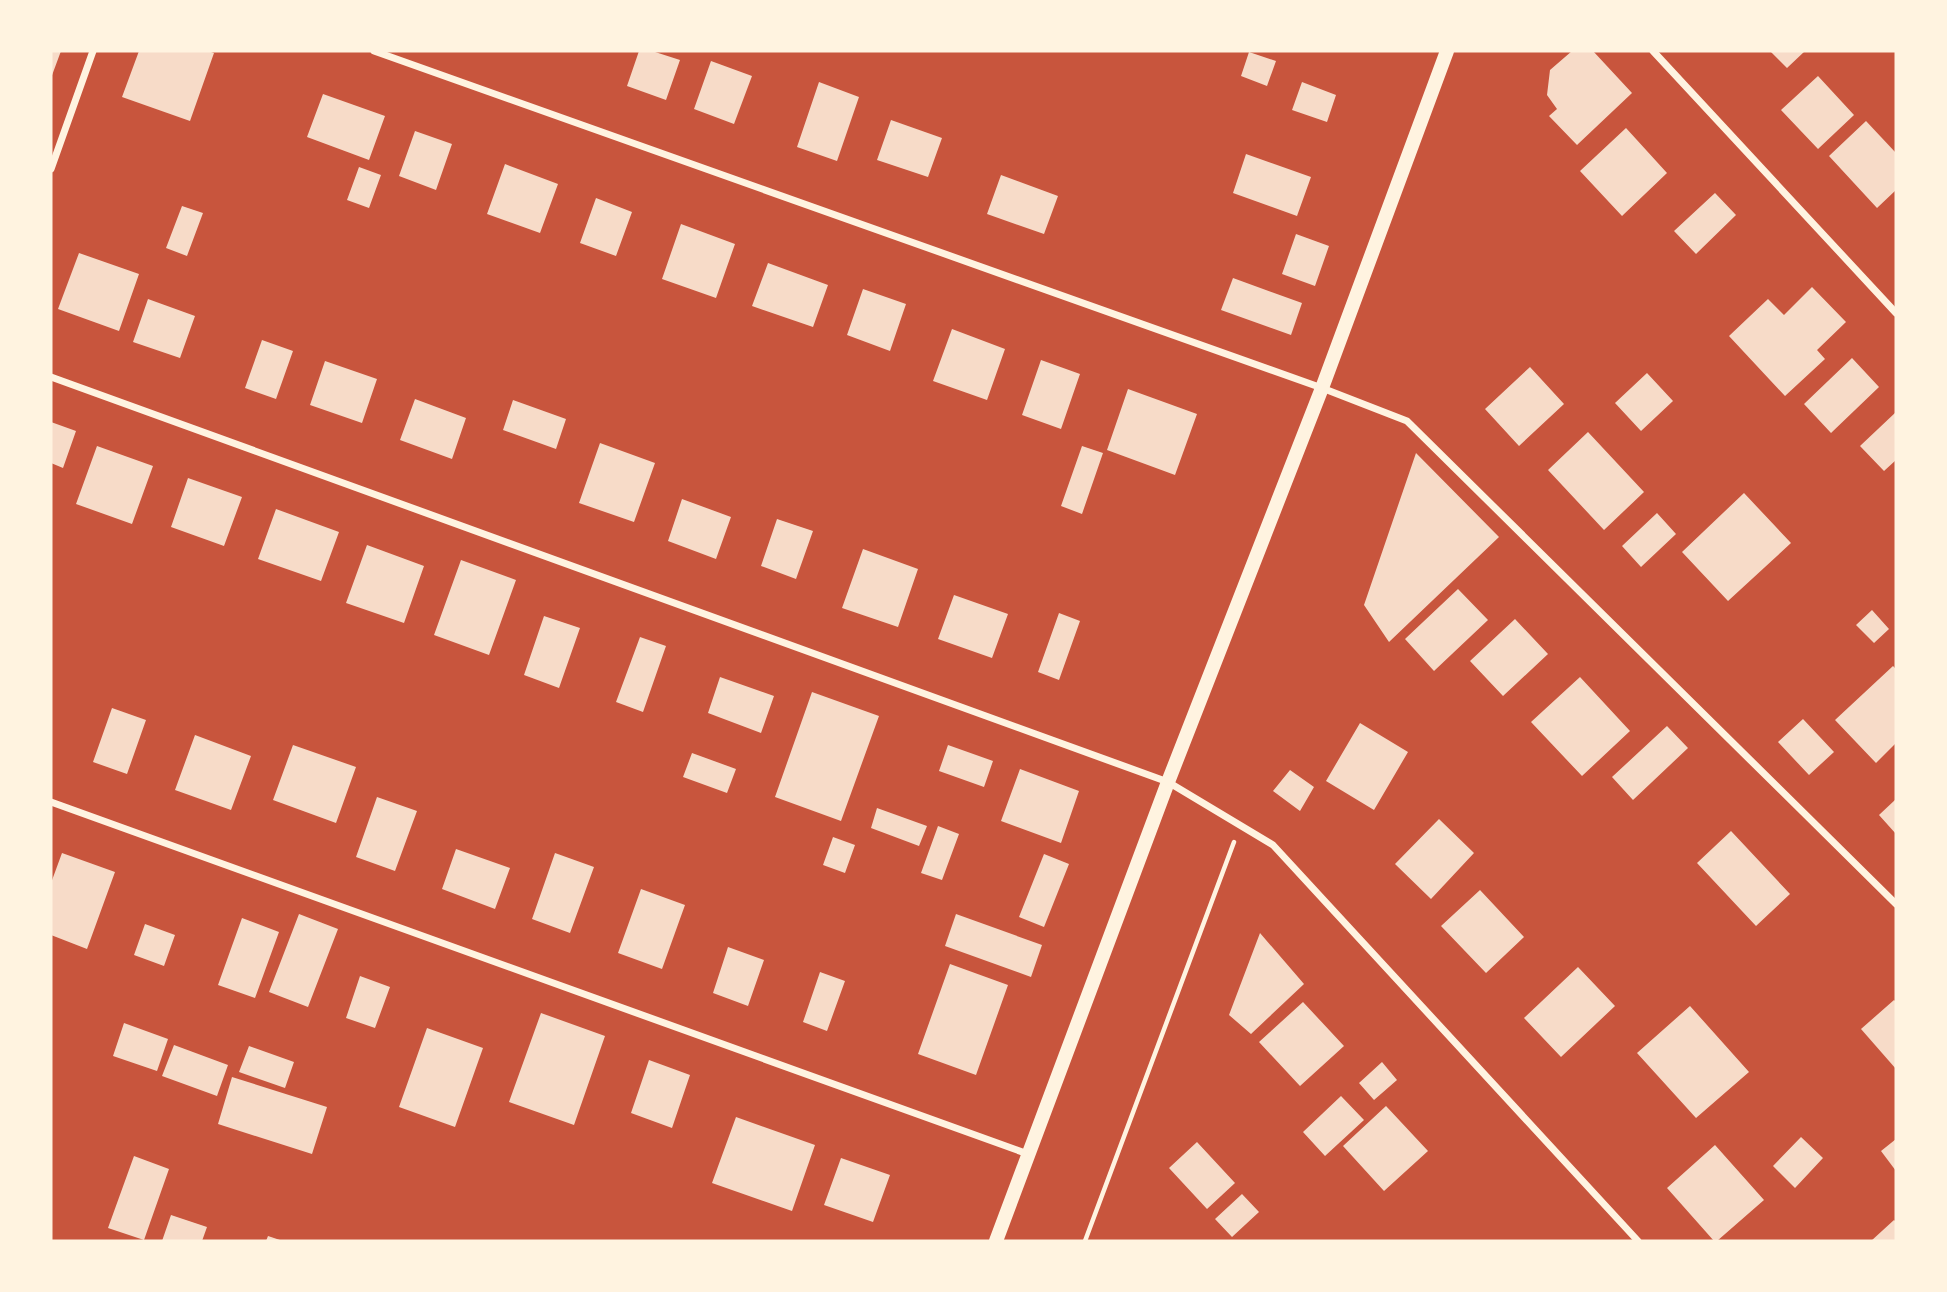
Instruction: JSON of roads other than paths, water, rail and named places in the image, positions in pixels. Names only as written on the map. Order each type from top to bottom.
[{"type":"main road","points":[[996,1241],[1168,782],[1322,388],[1447,51]]},
{"type":"street","points":[[51,169],[93,51]]},
{"type":"street","points":[[374,51],[1322,388],[1407,421],[1896,904]]},
{"type":"street","points":[[1653,51],[1896,313]]},
{"type":"street","points":[[51,377],[1168,782],[1273,845],[1638,1241]]},
{"type":"street","points":[[51,802],[1030,1155]]}]
